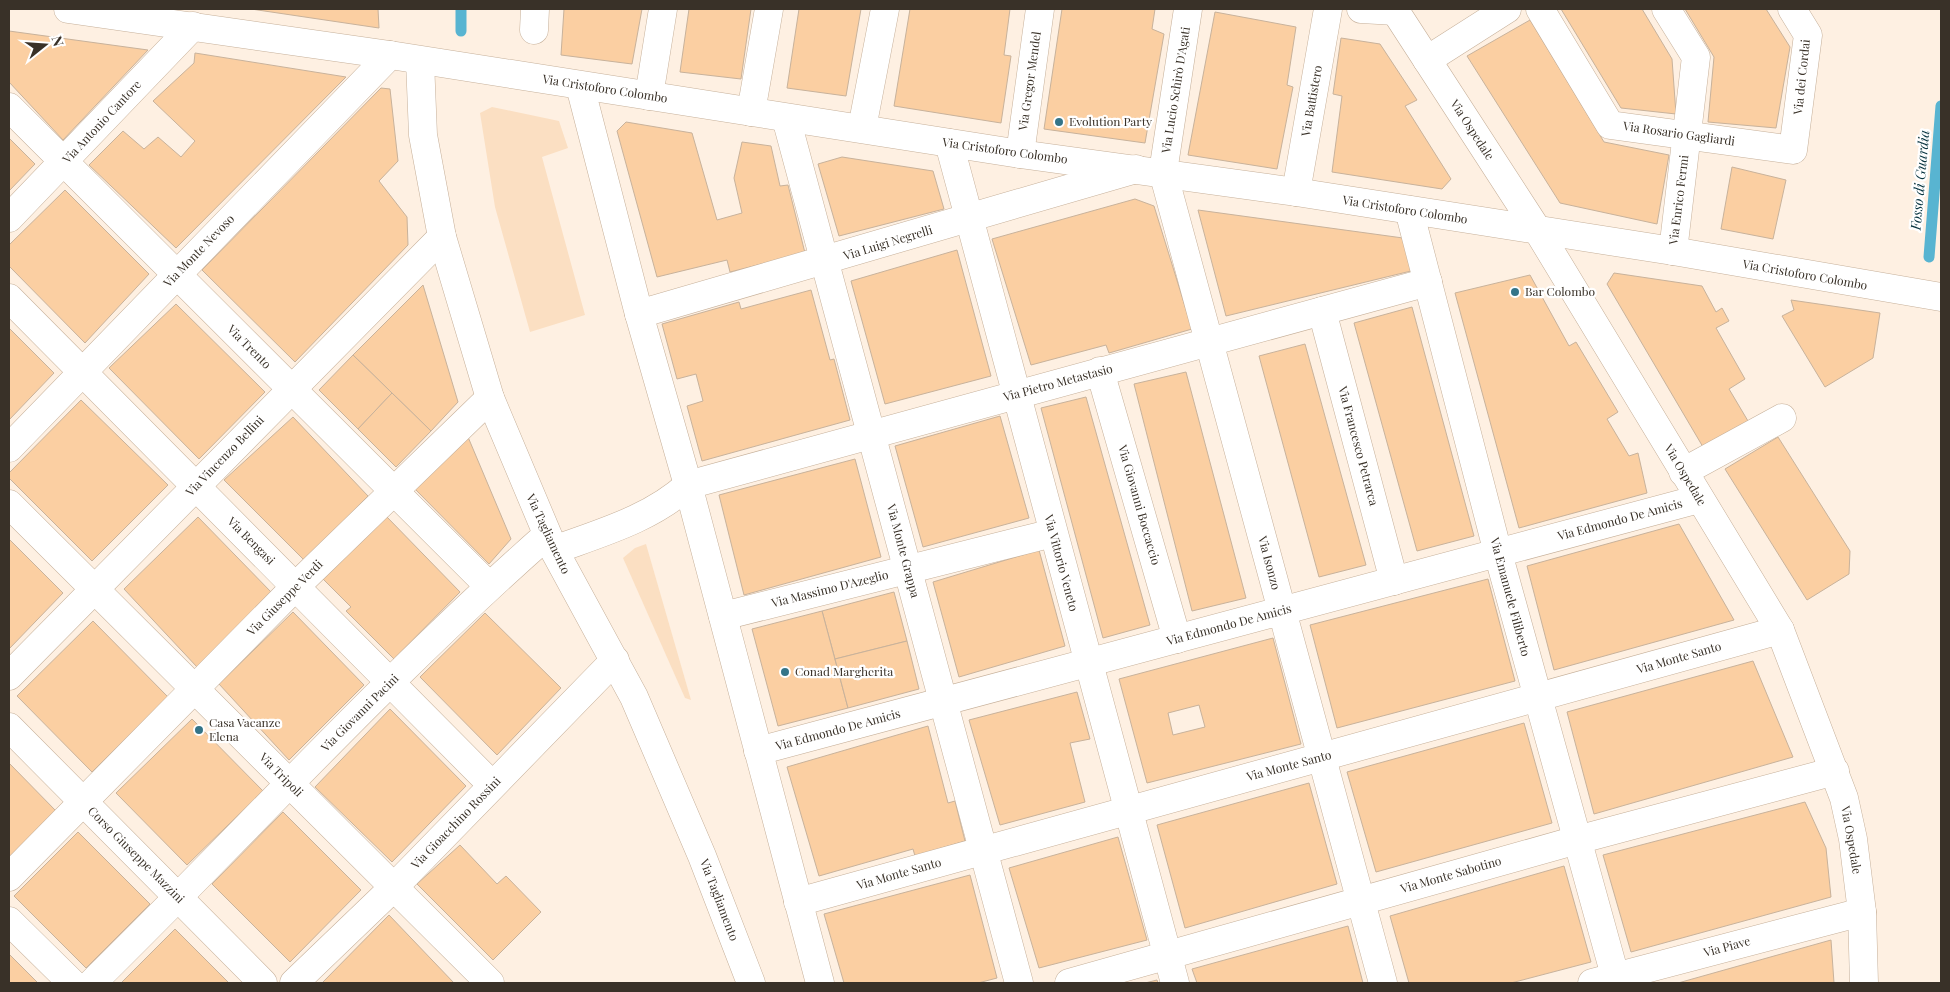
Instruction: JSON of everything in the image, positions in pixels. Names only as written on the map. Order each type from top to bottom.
[{"type":"street","name":"Via Cristoforo Colombo","points":[[68,9],[390,55],[1020,154],[1163,172],[1296,192],[1941,297]]},
{"type":"street","points":[[649,96],[662,9]]},
{"type":"street","points":[[751,112],[769,9]]},
{"type":"street","points":[[862,128],[885,9]]},
{"type":"street","name":"Via Gregor Mendel","points":[[1020,154],[1040,9]]},
{"type":"street","name":"Via Lucio Schirò D'Agati","points":[[1163,172],[1188,9]]},
{"type":"street","name":"Via Battistero","points":[[1296,192],[1328,9]]},
{"type":"street","points":[[1361,9],[1395,10]]},
{"type":"street","points":[[1427,60],[1507,9]]},
{"type":"street","name":"Via Rosario Gagliardi","points":[[1540,9],[1610,125],[1793,150]]},
{"type":"street","name":"Via Enrico Fermi","points":[[1666,9],[1696,57],[1673,252]]},
{"type":"street","name":"Via dei Cordai","points":[[1792,9],[1808,35],[1793,150]]},
{"type":"street","name":"Via Ospedale","points":[[1395,10],[1538,231],[1780,630],[1844,798],[1853,839],[1862,912],[1864,983]]},
{"type":"street","name":"Via Antonio Cantore","points":[[9,218],[65,162],[193,26]]},
{"type":"street","name":"Via Monte Nevoso","points":[[9,448],[390,55]]},
{"type":"street","name":"Via Tagliamento","points":[[420,61],[423,135],[442,237],[490,398],[550,543],[634,697],[702,856],[751,983]]},
{"type":"street","points":[[580,86],[639,314],[688,485],[820,983]]},
{"type":"street","name":"Via Trento","points":[[9,107],[489,586]]},
{"type":"street","name":"Via Monte Grappa","points":[[786,118],[1019,983]]},
{"type":"street","name":"Via Vittorio Veneto","points":[[949,143],[1175,983]]},
{"type":"street","name":"Via Luigi Negrelli","points":[[639,314],[1136,169]]},
{"type":"street","name":"Via Isonzo","points":[[1163,172],[1383,983]]},
{"type":"street","name":"Via Emanuele Filiberto","points":[[1409,210],[1498,553],[1577,840],[1608,981]]},
{"type":"street","name":"Via Vincenzo Bellini","points":[[9,676],[442,237]]},
{"type":"street","name":"Via Pietro Metastasio","points":[[688,485],[1428,282]]},
{"type":"street","name":"Via Bengasi","points":[[9,298],[492,785]]},
{"type":"street","name":"Via Francesco Petrarca","points":[[1322,310],[1394,581]]},
{"type":"street","name":"Via Giovanni Boccaccio","points":[[1100,371],[1178,639]]},
{"type":"street","name":"Via Giuseppe Verdi","points":[[9,877],[296,586],[490,398]]},
{"type":"street","points":[[1683,472],[1782,418]]},
{"type":"street","points":[[550,543],[630,522],[673,498],[688,485]]},
{"type":"street","name":"Via Edmondo De Amicis","points":[[758,751],[1699,499]]},
{"type":"street","name":"Via Tripoli","points":[[9,504],[490,983]]},
{"type":"street","name":"Via Massimo D'Azeglio","points":[[722,616],[1053,533]]},
{"type":"street","name":"Via Giovanni Pacini","points":[[92,983],[180,898],[390,682],[489,586],[550,543]]},
{"type":"street","name":"Via Monte Santo","points":[[798,902],[1780,630]]},
{"type":"street","name":"Via Gioacchino Rossini","points":[[294,983],[394,887],[615,660]]},
{"type":"street","name":"Corso Giuseppe Mazzini","points":[[9,727],[263,983]]},
{"type":"street","name":"Via Monte Sabotino","points":[[1069,983],[1577,840],[1835,771]]},
{"type":"street","name":"Via Piave","points":[[1608,981],[1862,912]]},
{"type":"street","points":[[9,921],[72,983]]},
{"type":"shaded area","points":[[492,107],[559,121],[568,148],[542,157],[585,315],[530,332],[495,207],[480,113]]},
{"type":"shaded area","points":[[646,544],[691,700],[685,698],[623,558],[635,548]]},
{"type":"building","points":[[251,9],[378,9],[379,28]]},
{"type":"building","points":[[564,9],[642,9],[632,64],[561,55]]},
{"type":"building","points":[[689,9],[751,9],[741,79],[680,72]]},
{"type":"building","points":[[799,9],[861,9],[846,96],[787,88]]},
{"type":"building","points":[[910,9],[1010,9],[1004,55],[1011,56],[1001,123],[894,106]]},
{"type":"building","points":[[1062,9],[1155,9],[1152,29],[1164,34],[1145,143],[1044,129]]},
{"type":"building","points":[[1561,9],[1642,9],[1672,59],[1676,114],[1621,108]]},
{"type":"building","points":[[1685,9],[1766,9],[1790,47],[1776,128],[1708,122],[1714,57]]},
{"type":"building","points":[[1215,12],[1296,27],[1287,85],[1293,87],[1277,169],[1188,155]]},
{"type":"building","points":[[1530,20],[1604,142],[1669,155],[1657,224],[1560,203],[1467,56]]},
{"type":"building","points":[[9,31],[148,50],[63,140],[9,82]]},
{"type":"building","points":[[1341,38],[1380,44],[1417,100],[1405,106],[1451,179],[1442,189],[1332,172],[1342,96],[1333,94]]},
{"type":"building","points":[[195,53],[346,77],[176,248],[89,165],[123,131],[144,149],[158,137],[181,157],[195,141],[153,101],[194,63]]},
{"type":"building","points":[[381,88],[390,89],[398,161],[379,181],[407,217],[408,245],[295,362],[202,270]]},
{"type":"building","points":[[626,122],[692,133],[717,220],[742,213],[734,178],[742,142],[771,146],[780,186],[788,185],[805,253],[730,272],[727,260],[657,277],[617,131]]},
{"type":"building","points":[[9,138],[35,164],[9,191]]},
{"type":"building","points":[[842,157],[933,171],[944,209],[839,236],[818,164]]},
{"type":"building","points":[[1732,167],[1786,180],[1773,239],[1721,229]]},
{"type":"building","points":[[65,190],[149,274],[85,343],[9,266],[9,245]]},
{"type":"building","points":[[1135,199],[1154,206],[1192,329],[1109,353],[1106,345],[1031,365],[992,239]]},
{"type":"building","points":[[1198,210],[1403,238],[1411,271],[1226,316]]},
{"type":"building","points":[[957,250],[991,376],[885,404],[851,281]]},
{"type":"building","points":[[1614,273],[1702,286],[1716,312],[1722,308],[1729,321],[1716,328],[1745,379],[1729,389],[1748,421],[1703,447],[1607,284]]},
{"type":"building","points":[[1530,275],[1569,346],[1576,342],[1618,412],[1607,419],[1629,456],[1638,453],[1647,493],[1519,528],[1455,293]]},
{"type":"building","points":[[423,285],[458,402],[431,431],[353,355]]},
{"type":"building","points":[[811,290],[830,360],[834,359],[850,420],[702,461],[687,406],[703,401],[696,374],[677,379],[662,324],[739,302],[741,309]]},
{"type":"building","points":[[1791,300],[1880,313],[1873,358],[1825,387],[1782,316],[1794,310]]},
{"type":"building","points":[[176,304],[265,392],[199,459],[109,368]]},
{"type":"building","points":[[1412,307],[1474,536],[1417,551],[1354,323]]},
{"type":"building","points":[[9,328],[54,373],[9,420]]},
{"type":"building","points":[[1305,344],[1366,565],[1319,577],[1259,356]]},
{"type":"building","points":[[353,355],[392,393],[358,429],[319,390]]},
{"type":"building","points":[[1186,372],[1246,598],[1192,611],[1134,384]]},
{"type":"building","points":[[392,393],[431,431],[396,467],[358,429]]},
{"type":"building","points":[[1086,397],[1150,625],[1103,638],[1041,408]]},
{"type":"building","points":[[81,400],[168,485],[92,561],[9,478],[9,473]]},
{"type":"building","points":[[1000,416],[1029,518],[923,547],[895,446]]},
{"type":"building","points":[[293,417],[368,496],[304,560],[224,480]]},
{"type":"building","points":[[468,437],[511,539],[489,564],[415,489]]},
{"type":"building","points":[[1778,437],[1850,551],[1849,574],[1807,600],[1725,469]]},
{"type":"building","points":[[855,459],[881,557],[744,595],[719,495]]},
{"type":"building","points":[[198,517],[272,593],[197,667],[124,589]]},
{"type":"building","points":[[387,517],[460,592],[394,659],[346,611],[351,607],[323,579]]},
{"type":"building","points":[[1679,524],[1734,620],[1554,670],[1527,566]]},
{"type":"building","points":[[9,539],[63,593],[9,649]]},
{"type":"building","points":[[1039,550],[1065,646],[959,677],[933,582]]},
{"type":"building","points":[[1488,579],[1515,681],[1337,728],[1310,625]]},
{"type":"building","points":[[894,592],[907,641],[835,659],[822,611]]},
{"type":"building","points":[[822,611],[848,708],[778,726],[752,629]]},
{"type":"building","points":[[293,612],[364,685],[289,760],[219,684]]},
{"type":"building","points":[[485,613],[561,688],[497,755],[420,677]]},
{"type":"building","points":[[93,621],[168,697],[92,772],[17,696]]},
{"type":"building","points":[[1273,638],[1301,744],[1147,783],[1119,679]],"holes":[[[1199,705],[1205,727],[1173,735],[1168,713]]]},
{"type":"building","points":[[907,641],[919,689],[848,708],[835,659]]},
{"type":"building","points":[[1753,661],[1793,757],[1594,814],[1567,712]]},
{"type":"building","points":[[1077,692],[1090,739],[1070,743],[1085,802],[1000,825],[969,720]]},
{"type":"building","points":[[390,709],[466,786],[392,862],[315,787]]},
{"type":"building","points":[[192,719],[263,791],[187,865],[116,793]]},
{"type":"building","points":[[1524,723],[1552,823],[1376,872],[1347,772]]},
{"type":"building","points":[[928,726],[948,803],[955,801],[965,841],[915,856],[913,849],[819,876],[787,767]]},
{"type":"building","points":[[9,763],[56,811],[9,857]]},
{"type":"building","points":[[1309,783],[1337,884],[1185,928],[1157,825]]},
{"type":"building","points":[[1805,802],[1826,848],[1831,897],[1631,952],[1603,855]]},
{"type":"building","points":[[283,812],[361,890],[290,962],[212,884]]},
{"type":"building","points":[[78,832],[150,904],[86,968],[14,896]]},
{"type":"building","points":[[1118,837],[1147,940],[1039,968],[1009,868]]},
{"type":"building","points":[[460,845],[497,884],[506,876],[541,912],[493,960],[417,884]]},
{"type":"building","points":[[1564,866],[1591,962],[1511,983],[1409,983],[1390,916]]},
{"type":"building","points":[[970,875],[997,978],[978,983],[844,983],[824,914]]},
{"type":"building","points":[[389,915],[454,983],[322,983]]},
{"type":"building","points":[[1348,926],[1363,983],[1197,983],[1192,969]]},
{"type":"building","points":[[175,929],[229,983],[121,983]]},
{"type":"building","points":[[1831,940],[1834,983],[1678,983]]},
{"type":"building","points":[[9,954],[38,983],[9,983]]},
{"type":"building","points":[[1157,980],[1158,983],[1145,983]]},
{"type":"waterway","name":"Fosso di Guardia","points":[[461,9],[461,31]]},
{"type":"waterway","name":"Fosso di Guardia","points":[[1929,257],[1941,106]]},
{"type":"place","name":"Evolution Party","points":[[1059,122]]},
{"type":"place","name":"Bar Colombo","points":[[1515,292]]},
{"type":"place","name":"Conad Margherita","points":[[785,672]]},
{"type":"place","name":"Casa Vacanze Elena","points":[[199,730]]}]
